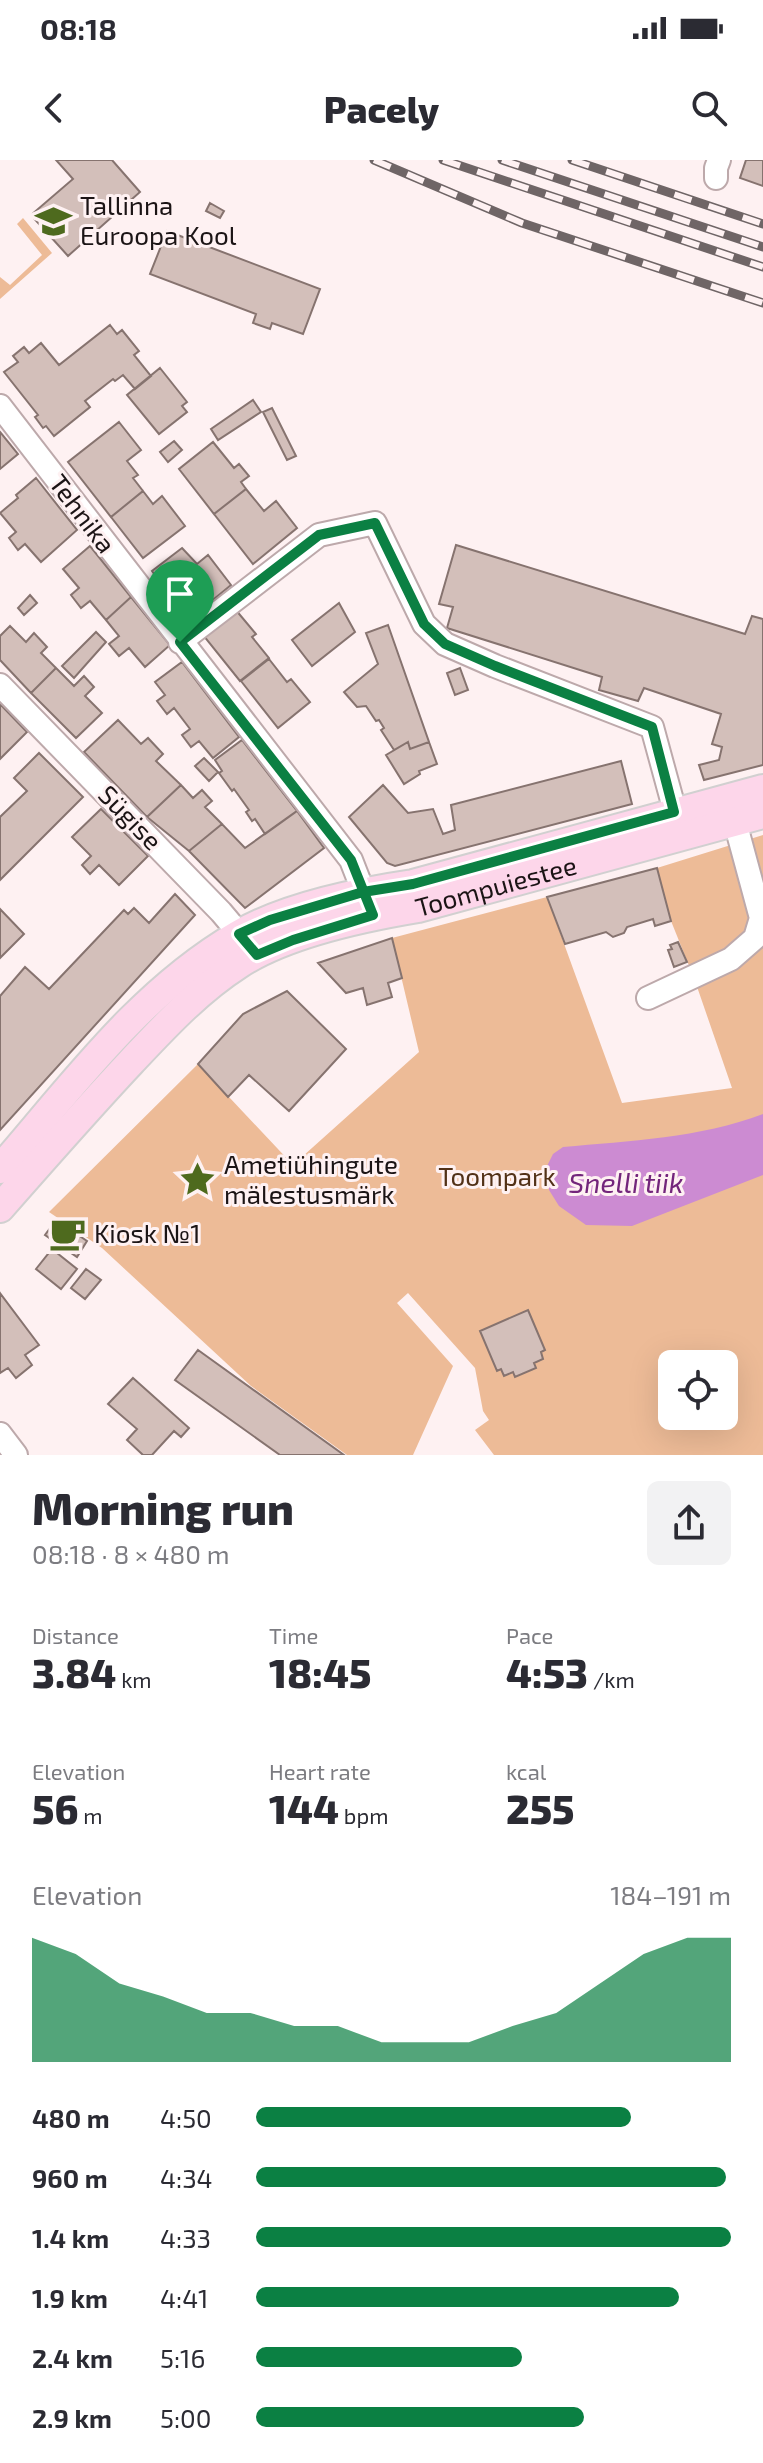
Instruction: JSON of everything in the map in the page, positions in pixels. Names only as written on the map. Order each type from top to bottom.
[{"type":"main road","name":"Toompuiestee","points":[[0,1169],[135,1014],[169,982],[248,944],[293,940],[368,904],[418,908],[678,825],[763,789]]},
{"type":"main road","name":"Toompuiestee","points":[[678,825],[735,822],[763,814]]},
{"type":"main road","name":"Toompuiestee","points":[[0,1208],[165,1026],[193,999],[241,963],[248,944]]},
{"type":"street","name":"Tehnika","points":[[0,406],[351,860],[368,904]]},
{"type":"street","points":[[180,642],[319,535],[375,523],[424,624],[445,644],[652,727],[678,825]]},
{"type":"street","name":"Sügise","points":[[0,685],[181,869],[248,944]]},
{"type":"street","points":[[648,998],[731,959],[755,938],[761,918],[735,822]]},
{"type":"street","points":[[0,1434],[16,1455]]},
{"type":"green space","points":[[23,218],[52,253],[0,299],[0,277],[10,285],[42,255],[17,224]]},
{"type":"green space","name":"Toompark","points":[[763,835],[763,1455],[494,1455],[475,1430],[489,1420],[483,1411],[475,1368],[408,1293],[397,1303],[453,1366],[413,1455],[347,1455],[251,1386],[102,1248],[49,1212],[198,1064],[293,1165],[419,1052],[392,938],[547,897],[622,1103],[732,1088],[671,921],[657,868]]},
{"type":"water","name":"Snelli tiik","points":[[763,1114],[763,1175],[632,1226],[586,1225],[559,1206],[549,1190],[547,1166],[553,1154],[563,1147],[689,1133]]},
{"type":"building","points":[[56,160],[112,160],[140,192],[68,256],[31,215],[73,179]]},
{"type":"building","points":[[746,160],[763,160],[763,186],[740,178]]},
{"type":"building","points":[[210,203],[224,211],[220,218],[206,211]]},
{"type":"building","points":[[167,231],[320,289],[303,334],[272,323],[270,329],[253,323],[256,314],[150,274]]},
{"type":"building","points":[[110,325],[117,334],[122,330],[139,351],[134,355],[151,376],[135,389],[123,375],[115,381],[113,379],[85,401],[90,407],[54,436],[46,426],[43,428],[35,417],[38,415],[4,372],[18,362],[13,356],[24,347],[29,353],[41,343],[59,365]]},
{"type":"building","points":[[160,368],[187,402],[182,406],[187,412],[159,434],[127,395]]},
{"type":"building","points":[[253,400],[261,412],[218,440],[211,429]]},
{"type":"building","points":[[272,408],[296,456],[287,460],[263,412]]},
{"type":"building","points":[[119,422],[141,450],[127,461],[138,475],[133,478],[143,491],[111,517],[68,462]]},
{"type":"building","points":[[0,432],[18,454],[0,469]]},
{"type":"building","points":[[174,441],[182,450],[168,462],[160,452]]},
{"type":"building","points":[[213,442],[234,468],[239,464],[249,476],[241,482],[246,489],[214,514],[179,469]]},
{"type":"building","points":[[36,478],[77,530],[41,562],[25,544],[18,550],[9,538],[16,532],[0,513]]},
{"type":"building","points":[[246,489],[264,511],[276,501],[297,528],[253,564],[214,514]]},
{"type":"building","points":[[143,491],[153,504],[162,496],[185,526],[143,558],[111,517]]},
{"type":"building","points":[[456,545],[745,634],[752,616],[763,619],[763,765],[704,780],[699,765],[719,760],[722,747],[712,744],[721,714],[644,688],[638,701],[599,690],[602,677],[447,628],[453,607],[439,604]]},
{"type":"building","points":[[90,546],[131,597],[106,620],[90,601],[81,608],[71,595],[79,588],[63,569]]},
{"type":"building","points":[[182,548],[197,564],[208,555],[231,585],[191,618],[177,601],[174,602],[152,571]]},
{"type":"building","points":[[30,595],[37,603],[24,615],[18,608]]},
{"type":"building","points":[[131,597],[170,645],[145,667],[129,648],[119,656],[109,644],[119,636],[106,620]]},
{"type":"building","points":[[339,603],[355,632],[312,666],[292,640]]},
{"type":"building","points":[[235,609],[256,634],[252,637],[269,658],[240,681],[203,635]]},
{"type":"building","points":[[388,625],[429,742],[410,749],[408,742],[394,750],[381,730],[384,728],[379,720],[376,721],[366,706],[357,707],[344,692],[378,664],[366,633]]},
{"type":"building","points":[[10,626],[26,642],[34,633],[47,647],[41,653],[56,668],[31,693],[0,660],[0,636]]},
{"type":"building","points":[[96,632],[106,642],[74,678],[62,666]]},
{"type":"building","points":[[269,659],[287,682],[291,679],[310,702],[278,728],[241,681]]},
{"type":"building","points":[[182,662],[239,737],[213,758],[199,741],[191,747],[182,735],[190,729],[174,708],[167,714],[157,701],[165,695],[155,682]]},
{"type":"building","points":[[56,668],[74,686],[84,676],[94,687],[85,696],[102,713],[76,738],[31,693]]},
{"type":"building","points":[[460,668],[468,690],[455,695],[447,673]]},
{"type":"building","points":[[0,704],[27,732],[0,759]]},
{"type":"building","points":[[118,720],[141,744],[148,738],[163,754],[156,761],[181,785],[147,817],[84,752]]},
{"type":"building","points":[[242,740],[297,811],[265,834],[255,819],[252,821],[246,812],[249,810],[219,773],[222,771],[215,760]]},
{"type":"building","points":[[408,742],[410,749],[429,742],[437,764],[419,771],[420,774],[404,784],[386,755]]},
{"type":"building","points":[[39,753],[83,797],[0,880],[0,817],[27,791],[14,778]]},
{"type":"building","points":[[204,758],[218,772],[209,781],[195,766]]},
{"type":"building","points":[[621,761],[632,804],[395,866],[387,863],[349,817],[383,785],[408,813],[433,809],[443,834],[455,830],[451,805]]},
{"type":"building","points":[[181,785],[193,798],[202,790],[212,801],[205,807],[222,824],[189,851],[147,817]]},
{"type":"building","points":[[101,809],[148,856],[119,885],[99,865],[90,874],[82,865],[91,856],[72,837]]},
{"type":"building","points":[[297,811],[324,848],[245,908],[189,851],[222,824],[245,848]]},
{"type":"building","points":[[657,868],[671,921],[655,926],[653,919],[627,927],[624,933],[613,937],[606,932],[565,944],[547,897]]},
{"type":"building","points":[[175,894],[195,915],[0,1130],[0,996],[25,967],[49,989],[124,910],[128,914],[134,908],[149,923]]},
{"type":"building","points":[[0,909],[24,934],[0,958]]},
{"type":"building","points":[[392,938],[402,978],[388,983],[392,997],[367,1005],[363,988],[346,993],[318,963]]},
{"type":"building","points":[[678,942],[687,962],[674,967],[668,950],[672,949],[670,945]]},
{"type":"building","points":[[287,991],[346,1049],[289,1111],[249,1075],[228,1097],[198,1064],[243,1014]]},
{"type":"building","points":[[56,1220],[87,1241],[77,1257],[45,1235]]},
{"type":"building","points":[[52,1249],[77,1269],[61,1289],[36,1269]]},
{"type":"building","points":[[86,1269],[101,1280],[85,1299],[71,1288]]},
{"type":"building","points":[[0,1293],[39,1345],[25,1355],[32,1365],[16,1378],[8,1368],[0,1373]]},
{"type":"building","points":[[528,1310],[545,1350],[541,1352],[543,1359],[534,1363],[536,1368],[515,1377],[513,1372],[504,1376],[501,1369],[497,1371],[480,1331]]},
{"type":"building","points":[[198,1350],[344,1455],[280,1455],[175,1380]]},
{"type":"building","points":[[133,1378],[189,1428],[181,1437],[174,1431],[152,1455],[143,1455],[127,1440],[137,1429],[108,1404]]},
{"type":"railway","points":[[374,160],[522,223],[763,303]]},
{"type":"railway","points":[[443,160],[763,267]]},
{"type":"railway","points":[[502,160],[763,247]]},
{"type":"railway","points":[[572,160],[763,224]]},
{"type":"place","name":"Tallinna Euroopa Kool","points":[[54,221]]},
{"type":"place","name":"Ametiühingute mälestusmärk","points":[[198,1180]]},
{"type":"place","name":"Kiosk №1","points":[[68,1234]]},
{"type":"route","points":[[180,642],[319,535],[375,523],[424,624],[445,644],[652,727],[674,812],[413,884],[363,892],[270,920],[239,934],[257,955],[293,940],[373,915],[363,892],[351,860],[180,642]]}]
